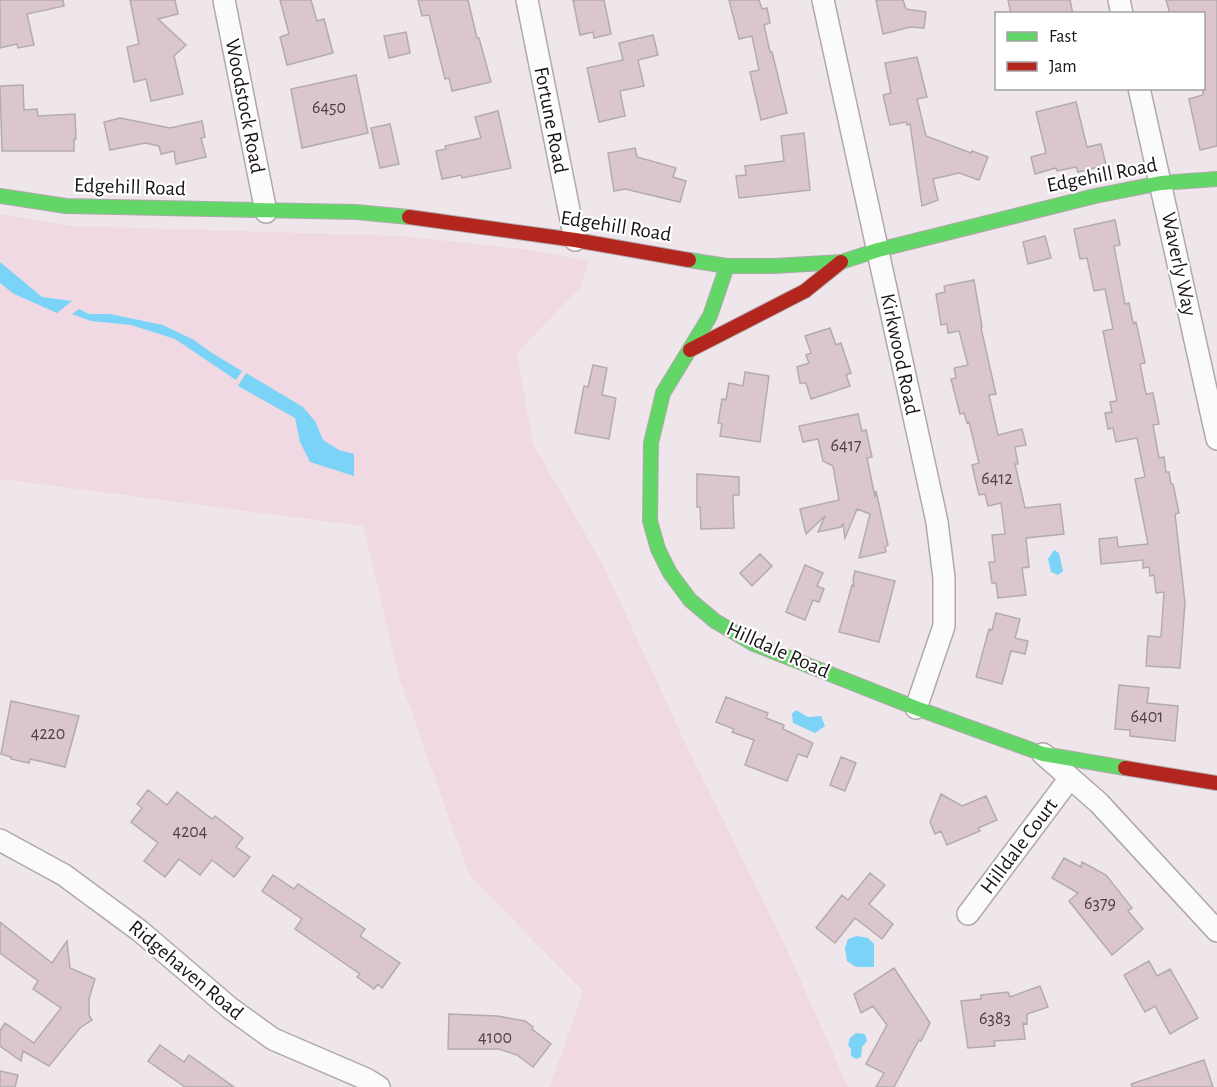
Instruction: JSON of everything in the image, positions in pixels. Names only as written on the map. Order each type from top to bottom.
[{"type":"street","name":"Woodstock Road","points":[[224,0],[266,212]]},
{"type":"street","name":"Fortune Road","points":[[527,0],[575,240]]},
{"type":"street","name":"Kirkwood Road","points":[[823,0],[937,522],[944,578],[944,626],[916,708]]},
{"type":"street","name":"Waverly Way","points":[[1139,90],[1217,440]]},
{"type":"street","name":"Edgehill Road","points":[[0,196],[66,206],[266,212],[356,212],[435,219],[727,266],[775,266],[841,262],[878,250],[1038,209],[1161,183],[1217,178]]},
{"type":"street","points":[[690,350],[805,291],[841,262]]},
{"type":"street","name":"Hilldale Road","points":[[727,266],[710,316],[663,393],[651,443],[650,521],[658,549],[670,573],[690,600],[715,621],[754,644],[916,708],[1043,754],[1217,783]]},
{"type":"street","name":"Hilldale Road","points":[[1043,754],[1099,803],[1217,931]]},
{"type":"street","name":"Hilldale Court","points":[[968,914],[1070,778]]},
{"type":"street","name":"Ridgehaven Road","points":[[0,840],[64,875],[140,931],[230,1008],[273,1039],[366,1079],[379,1087]]},
{"type":"shaded area","points":[[0,214],[73,226],[400,236],[523,249],[589,261],[579,289],[517,353],[533,444],[602,563],[682,736],[787,950],[848,1087],[550,1087],[583,991],[469,875],[400,679],[363,526],[0,479]]},
{"type":"water","points":[[0,262],[42,297],[72,301],[57,313],[14,294],[0,283]]},
{"type":"water","points":[[79,309],[89,314],[110,314],[163,325],[194,340],[242,371],[236,380],[175,339],[131,325],[91,321],[72,314]]},
{"type":"water","points":[[246,373],[303,407],[315,421],[323,440],[339,450],[354,454],[354,476],[310,462],[300,442],[295,418],[238,386]]},
{"type":"water","points":[[1054,550],[1059,553],[1063,571],[1058,575],[1051,572],[1048,559]]},
{"type":"water","points":[[796,710],[808,717],[821,716],[825,726],[815,733],[793,723],[792,714]]},
{"type":"water","points":[[857,936],[868,938],[874,944],[874,967],[856,967],[847,961],[845,948],[848,939]]},
{"type":"water","points":[[856,1033],[865,1034],[867,1041],[862,1047],[861,1057],[856,1059],[851,1056],[851,1049],[848,1045],[850,1038]]},
{"type":"building","points":[[0,0],[63,0],[64,6],[27,14],[34,45],[18,48],[17,44],[0,48]]},
{"type":"building","points":[[130,0],[175,0],[178,14],[158,19],[186,45],[174,56],[183,94],[151,101],[146,79],[134,82],[127,47],[139,44]]},
{"type":"building","points":[[280,0],[311,0],[317,21],[324,19],[333,53],[287,65],[280,37],[289,34]]},
{"type":"building","points":[[418,0],[468,0],[491,82],[452,91],[449,78],[445,79],[429,15],[422,16]]},
{"type":"building","points":[[573,0],[604,0],[611,34],[594,38],[593,32],[580,35]]},
{"type":"building","points":[[729,0],[759,0],[762,9],[767,8],[770,23],[764,25],[787,113],[761,120],[750,72],[759,70],[752,36],[739,39]]},
{"type":"building","points":[[876,0],[903,0],[906,9],[926,12],[924,28],[910,27],[883,34]]},
{"type":"building","points":[[1008,0],[1070,0],[1073,12],[1011,12]]},
{"type":"building","points":[[1166,0],[1217,0],[1217,146],[1200,150],[1189,99],[1203,95],[1203,90],[1205,90],[1205,12],[1169,12]]},
{"type":"building","points":[[406,32],[410,53],[389,58],[384,36]]},
{"type":"building","points":[[653,35],[658,55],[638,60],[644,86],[620,91],[625,116],[599,122],[587,68],[623,60],[619,43]]},
{"type":"building","points":[[917,57],[927,97],[917,99],[926,136],[988,157],[979,180],[959,173],[933,179],[938,200],[922,206],[910,124],[907,125],[906,122],[890,125],[883,95],[891,93],[885,63]]},
{"type":"building","points":[[356,75],[368,133],[302,148],[291,89]]},
{"type":"building","points":[[23,85],[24,110],[37,109],[38,116],[75,114],[74,151],[2,151],[0,86]]},
{"type":"building","points":[[1076,102],[1087,147],[1101,144],[1106,165],[1078,172],[1076,167],[1057,171],[1056,168],[1035,174],[1031,157],[1046,153],[1036,112]]},
{"type":"building","points":[[498,111],[511,168],[462,178],[461,175],[442,179],[436,151],[446,149],[445,146],[481,138],[475,117]]},
{"type":"building","points":[[120,118],[170,128],[202,121],[205,137],[201,138],[206,157],[176,164],[174,151],[161,154],[159,146],[145,143],[110,150],[104,122]]},
{"type":"building","points":[[390,124],[399,164],[380,168],[371,128]]},
{"type":"building","points":[[804,133],[810,190],[739,198],[736,176],[746,175],[745,166],[784,161],[781,136]]},
{"type":"building","points":[[635,148],[637,157],[676,168],[673,177],[686,181],[680,202],[625,189],[614,191],[608,153]]},
{"type":"building","points":[[1115,220],[1120,245],[1114,246],[1125,304],[1129,303],[1133,323],[1136,322],[1145,363],[1140,364],[1146,394],[1153,393],[1159,424],[1153,425],[1159,458],[1164,457],[1166,472],[1169,472],[1171,484],[1173,484],[1179,513],[1175,514],[1185,603],[1180,668],[1146,666],[1148,636],[1161,637],[1164,592],[1156,593],[1154,575],[1150,576],[1149,567],[1143,568],[1143,560],[1101,564],[1099,539],[1117,537],[1118,547],[1148,544],[1135,479],[1145,477],[1137,438],[1116,442],[1113,428],[1108,429],[1105,413],[1112,412],[1110,402],[1117,401],[1103,331],[1113,329],[1105,289],[1094,291],[1087,258],[1080,259],[1074,229]]},
{"type":"building","points":[[1045,236],[1051,258],[1028,264],[1023,242]]},
{"type":"building","points":[[974,280],[981,328],[996,394],[989,395],[998,435],[1022,429],[1026,445],[1015,447],[1018,464],[1015,464],[1025,508],[1060,504],[1064,534],[1026,538],[1029,567],[1022,568],[1026,595],[998,598],[996,583],[992,583],[989,562],[995,562],[992,535],[1005,534],[1001,503],[988,506],[985,494],[979,495],[972,465],[979,463],[969,422],[967,423],[964,413],[960,414],[951,379],[956,378],[954,368],[968,365],[959,331],[948,333],[947,324],[941,325],[936,294],[945,292],[944,286]]},
{"type":"building","points":[[830,328],[836,345],[841,343],[851,373],[846,375],[850,386],[811,399],[806,383],[800,383],[797,367],[809,363],[806,355],[811,353],[805,336]]},
{"type":"building","points":[[593,365],[607,368],[602,395],[616,398],[609,439],[575,433],[584,386],[588,387]]},
{"type":"building","points":[[745,372],[769,376],[760,442],[720,436],[722,424],[718,423],[722,399],[726,400],[729,383],[743,386]]},
{"type":"building","points":[[858,414],[862,431],[866,430],[872,457],[867,458],[888,545],[885,547],[886,552],[859,558],[870,514],[857,509],[845,538],[843,524],[841,527],[818,532],[825,516],[806,534],[800,509],[839,500],[833,466],[823,461],[818,439],[803,442],[799,426]]},
{"type":"building","points":[[697,474],[739,477],[739,495],[733,495],[734,528],[701,529],[700,507],[697,507]]},
{"type":"building","points":[[760,554],[772,566],[752,586],[740,573]]},
{"type":"building","points":[[805,565],[823,573],[817,586],[824,589],[819,602],[813,600],[805,620],[786,612]]},
{"type":"building","points":[[855,571],[895,581],[879,642],[839,632],[852,585],[854,586]]},
{"type":"building","points":[[996,613],[1020,619],[1015,638],[1028,641],[1025,654],[1011,651],[1002,684],[976,677],[989,629],[992,630]]},
{"type":"building","points":[[1119,685],[1149,688],[1147,703],[1178,706],[1175,741],[1130,736],[1130,730],[1115,729]]},
{"type":"building","points":[[726,697],[768,713],[766,718],[784,725],[783,729],[813,743],[807,757],[798,754],[787,781],[745,765],[754,740],[732,732],[734,729],[716,722]]},
{"type":"building","points":[[11,701],[79,716],[65,767],[30,759],[29,763],[1,754]]},
{"type":"building","points":[[841,757],[856,763],[845,791],[830,785]]},
{"type":"building","points":[[148,790],[167,805],[177,792],[212,819],[215,816],[243,838],[236,847],[250,857],[234,877],[212,860],[200,875],[179,859],[165,877],[144,861],[158,843],[131,822],[142,808],[137,804]]},
{"type":"building","points":[[941,794],[962,806],[986,796],[997,820],[978,828],[980,831],[947,845],[941,831],[935,834],[930,822]]},
{"type":"building","points":[[1064,858],[1081,867],[1082,862],[1106,875],[1132,908],[1128,911],[1143,929],[1112,955],[1069,901],[1078,893],[1052,878]]},
{"type":"building","points":[[870,873],[885,885],[869,904],[893,924],[882,939],[855,918],[835,943],[816,928],[842,895],[848,900]]},
{"type":"building","points":[[273,875],[294,889],[298,884],[365,929],[360,936],[400,963],[382,988],[378,984],[374,989],[357,977],[360,974],[295,929],[302,919],[262,891]]},
{"type":"building","points":[[0,922],[52,963],[67,941],[70,968],[95,979],[89,999],[89,1015],[92,1020],[80,1028],[49,1066],[23,1051],[21,1061],[0,1046],[0,1031],[5,1023],[34,1043],[61,1008],[33,989],[38,981],[0,953]]},
{"type":"building","points":[[1149,961],[1157,976],[1170,969],[1198,1018],[1170,1034],[1155,1006],[1145,1012],[1124,975]]},
{"type":"building","points":[[894,968],[930,1023],[894,1087],[876,1087],[884,1073],[866,1064],[887,1025],[873,1006],[861,1013],[854,994]]},
{"type":"building","points":[[1040,986],[1048,1007],[1027,1014],[1027,1024],[1023,1023],[1025,1039],[994,1041],[995,1046],[968,1048],[961,1001],[981,999],[981,995],[1008,992],[1010,997]]},
{"type":"building","points":[[449,1014],[497,1016],[525,1021],[551,1044],[533,1067],[517,1055],[499,1049],[448,1049]]},
{"type":"building","points":[[160,1045],[184,1062],[189,1055],[234,1087],[185,1087],[148,1061]]},
{"type":"building","points":[[1204,1060],[1213,1087],[1132,1087],[1131,1084]]},
{"type":"building","points":[[0,1071],[18,1075],[15,1087],[0,1087]]},
{"type":"traffic: fast","points":[[689,260],[727,266],[841,262],[878,250],[1095,196],[1161,183],[1217,179]]},
{"type":"traffic: fast","points":[[0,196],[66,206],[356,212],[409,217]]},
{"type":"traffic: fast","points":[[727,266],[710,316],[663,393],[651,443],[650,521],[658,549],[670,573],[690,600],[715,621],[754,644],[916,708],[1043,754],[1125,768]]},
{"type":"traffic: jam","points":[[409,217],[575,240],[689,260]]},
{"type":"traffic: jam","points":[[690,350],[805,291],[841,262]]},
{"type":"traffic: jam","points":[[1125,768],[1217,783]]}]
